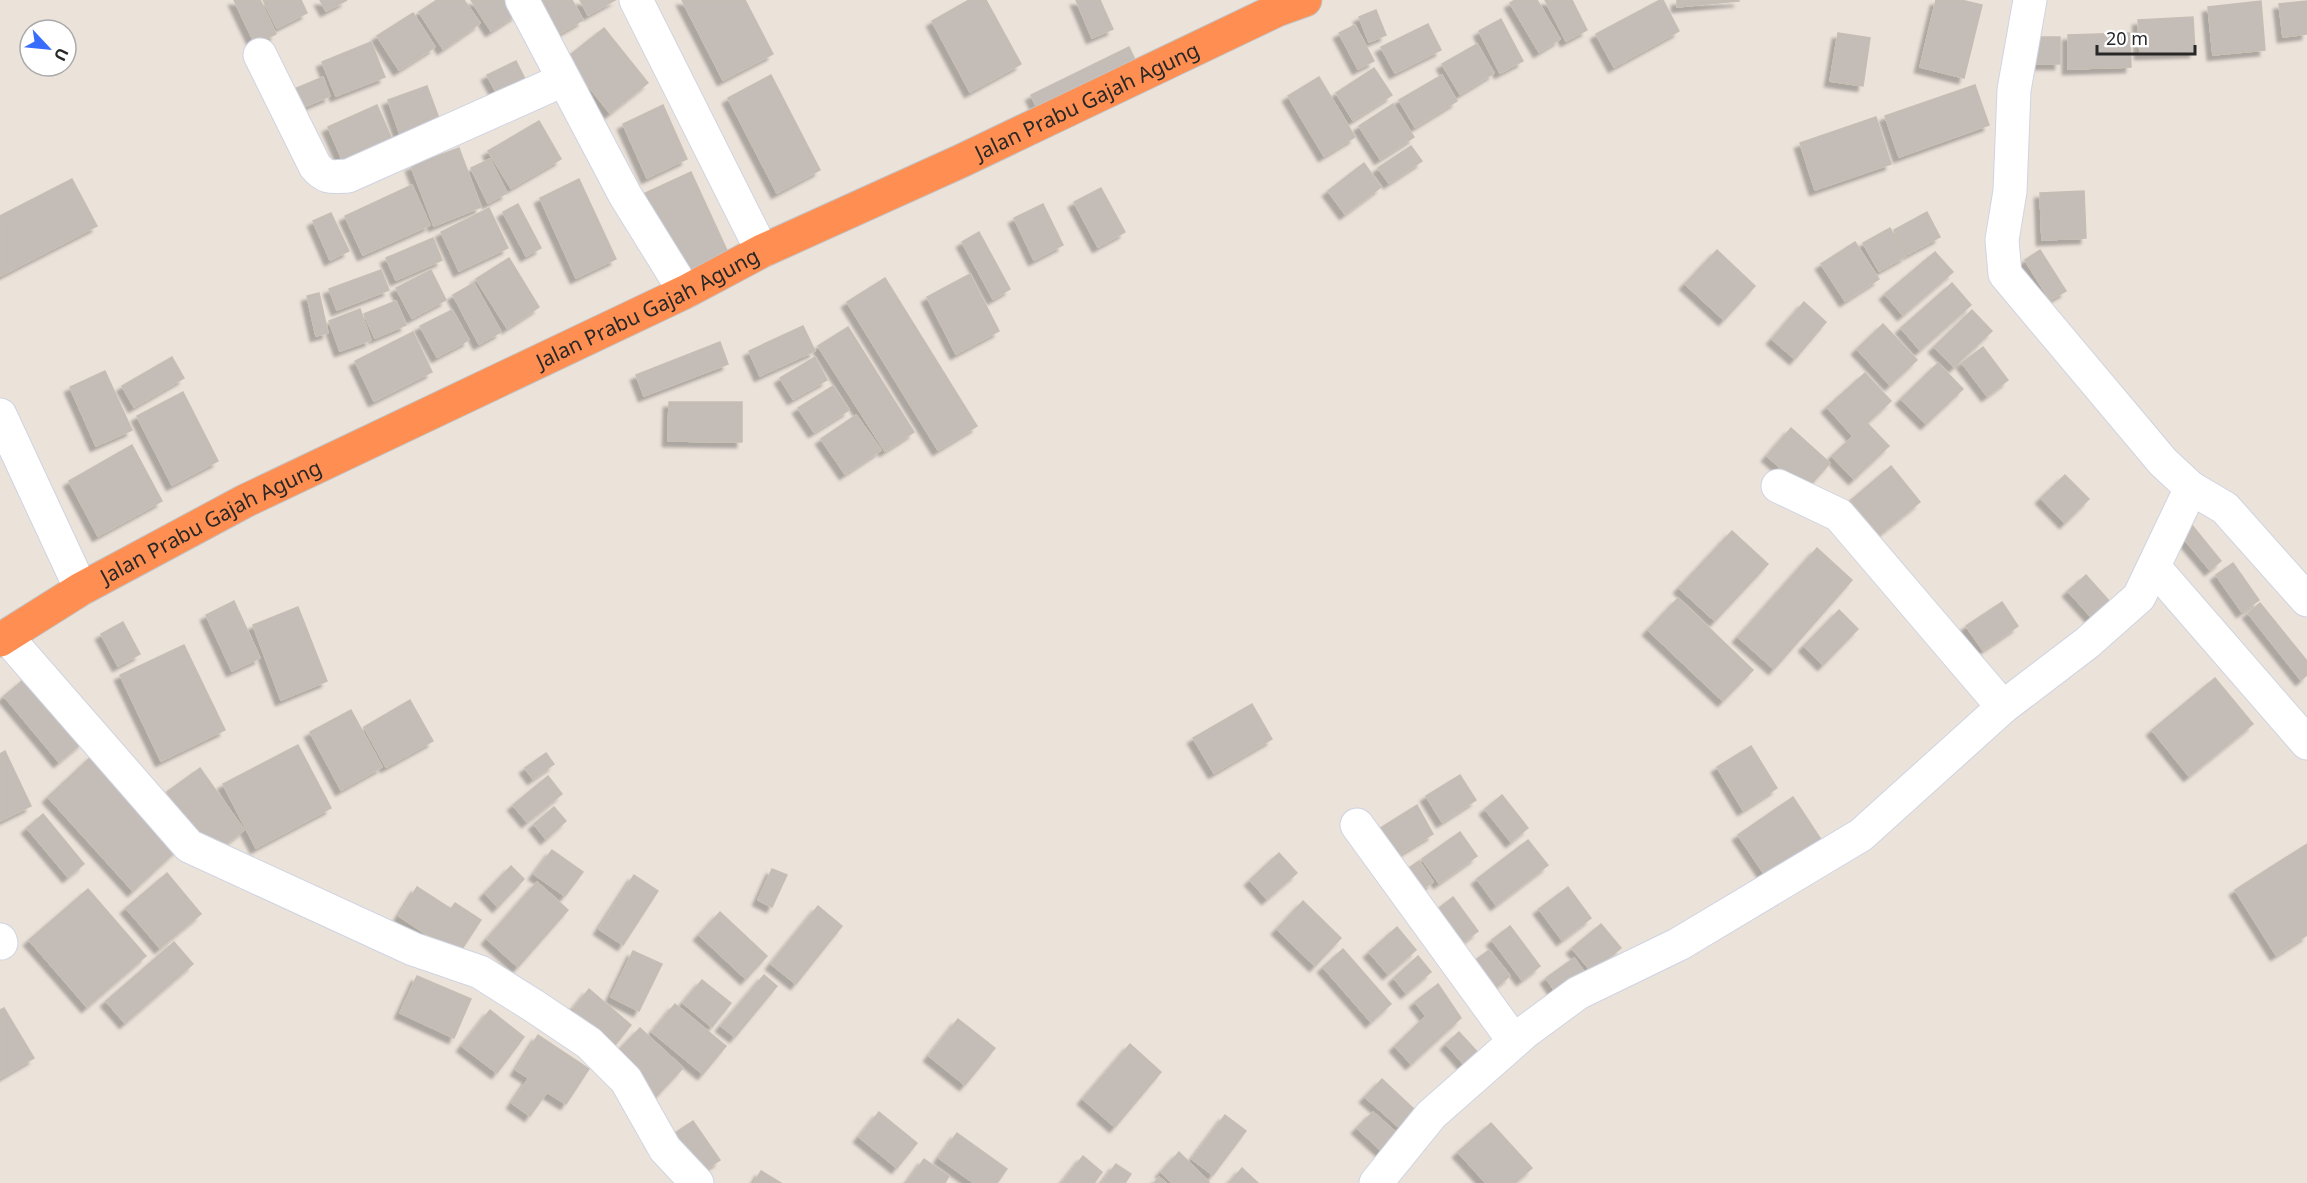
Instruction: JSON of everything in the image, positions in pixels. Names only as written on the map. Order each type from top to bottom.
[{"type":"highway","name":"Jalan Prabu Gajah Agung","points":[[3,638],[81,589],[245,501],[685,292],[762,251],[961,161],[1284,4]]},
{"type":"street","points":[[522,0],[625,195],[685,292]]},
{"type":"street","points":[[636,0],[762,251]]},
{"type":"street","points":[[2030,0],[2014,90],[2010,191],[2002,240],[2005,274],[2163,462],[2191,488],[2225,508],[2307,600]]},
{"type":"street","points":[[260,55],[315,166],[322,175],[332,177],[348,176],[564,80]]},
{"type":"street","points":[[0,415],[81,589]]},
{"type":"street","points":[[1778,486],[1839,515],[2003,707]]},
{"type":"street","points":[[1376,1183],[1431,1115],[1514,1041],[1578,993],[1679,944],[1861,835],[2003,707],[2087,643],[2139,597],[2191,488]]},
{"type":"street","points":[[2154,567],[2307,742]]},
{"type":"street","points":[[3,638],[189,846],[412,949],[480,972],[534,1006],[589,1043],[626,1080],[665,1149],[697,1183]]},
{"type":"street","points":[[1357,825],[1514,1041]]},
{"type":"building","points":[[234,0],[260,0],[276,34],[255,44]]},
{"type":"building","points":[[263,0],[301,0],[307,13],[277,28]]},
{"type":"building","points":[[320,0],[347,0],[326,11]]},
{"type":"building","points":[[437,0],[464,0],[480,23],[443,49],[419,12]]},
{"type":"building","points":[[471,0],[508,0],[517,14],[491,31]]},
{"type":"building","points":[[529,0],[572,0],[583,20],[550,39]]},
{"type":"building","points":[[580,0],[615,0],[588,15]]},
{"type":"building","points":[[682,0],[745,0],[773,54],[723,80]]},
{"type":"building","points":[[969,0],[986,0],[1021,64],[970,92],[932,21]]},
{"type":"building","points":[[1076,0],[1100,0],[1113,29],[1092,38]]},
{"type":"building","points":[[1515,0],[1537,0],[1560,39],[1539,52],[1510,3]]},
{"type":"building","points":[[1545,0],[1572,0],[1587,30],[1566,41]]},
{"type":"building","points":[[1663,0],[1679,31],[1614,67],[1596,34]]},
{"type":"building","points":[[1677,0],[1738,0],[1739,1],[1677,7]]},
{"type":"building","points":[[1936,0],[1961,0],[1982,5],[1964,78],[1920,67]]},
{"type":"building","points":[[2261,1],[2265,50],[2213,55],[2208,7]]},
{"type":"building","points":[[2307,1],[2307,34],[2283,37],[2279,4]]},
{"type":"building","points":[[1376,10],[1386,35],[1369,42],[1359,17]]},
{"type":"building","points":[[413,13],[435,47],[399,70],[377,36]]},
{"type":"building","points":[[2193,17],[2195,52],[2140,54],[2138,20]]},
{"type":"building","points":[[1501,19],[1523,61],[1500,73],[1479,31]]},
{"type":"building","points":[[1428,24],[1441,50],[1395,73],[1381,47]]},
{"type":"building","points":[[1355,25],[1374,61],[1358,69],[1339,33]]},
{"type":"building","points":[[604,28],[648,83],[610,113],[566,58]]},
{"type":"building","points":[[1838,33],[1870,38],[1863,86],[1830,81]]},
{"type":"building","points":[[2130,33],[2131,67],[2068,69],[2068,35]]},
{"type":"building","points":[[2028,37],[2060,37],[2060,64],[2028,64]]},
{"type":"building","points":[[371,42],[385,77],[336,96],[322,62]]},
{"type":"building","points":[[1477,44],[1494,73],[1460,94],[1442,64]]},
{"type":"building","points":[[1129,47],[1140,70],[1042,118],[1031,95]]},
{"type":"building","points":[[516,61],[528,85],[500,99],[487,75]]},
{"type":"building","points":[[1374,68],[1392,95],[1353,120],[1336,93]]},
{"type":"building","points":[[771,75],[820,170],[777,193],[728,98]]},
{"type":"building","points":[[1442,75],[1457,101],[1415,127],[1399,100]]},
{"type":"building","points":[[323,77],[330,96],[292,112],[285,93]]},
{"type":"building","points":[[1319,77],[1355,137],[1324,156],[1288,96]]},
{"type":"building","points":[[1975,85],[1989,125],[1899,157],[1885,116]]},
{"type":"building","points":[[427,86],[440,121],[401,137],[388,100]]},
{"type":"building","points":[[1393,104],[1414,137],[1380,159],[1359,126]]},
{"type":"building","points":[[377,105],[394,144],[345,166],[328,127]]},
{"type":"building","points":[[663,105],[687,159],[647,178],[623,124]]},
{"type":"building","points":[[1876,117],[1891,164],[1815,190],[1800,143]]},
{"type":"building","points":[[539,121],[561,159],[511,188],[488,151]]},
{"type":"building","points":[[1411,146],[1422,161],[1389,183],[1378,168]]},
{"type":"building","points":[[459,148],[481,207],[434,226],[411,166]]},
{"type":"building","points":[[490,159],[507,193],[488,203],[471,168]]},
{"type":"building","points":[[1364,163],[1381,187],[1345,214],[1328,191]]},
{"type":"building","points":[[691,172],[731,259],[682,280],[643,194]]},
{"type":"building","points":[[72,179],[97,226],[0,276],[0,216]]},
{"type":"building","points":[[579,179],[616,259],[576,278],[540,198]]},
{"type":"building","points":[[412,185],[430,225],[363,255],[345,216]]},
{"type":"building","points":[[1101,188],[1125,232],[1098,247],[1074,202]]},
{"type":"building","points":[[2084,191],[2086,238],[2042,240],[2040,193]]},
{"type":"building","points":[[518,204],[541,248],[526,256],[503,212]]},
{"type":"building","points":[[1043,204],[1063,245],[1034,260],[1014,218]]},
{"type":"building","points":[[489,208],[508,248],[459,271],[441,232]]},
{"type":"building","points":[[1927,212],[1940,237],[1908,254],[1894,230]]},
{"type":"building","points":[[331,213],[349,251],[330,260],[313,221]]},
{"type":"building","points":[[1890,228],[1906,256],[1879,271],[1863,243]]},
{"type":"building","points":[[979,232],[1010,289],[993,299],[962,242]]},
{"type":"building","points":[[433,238],[442,260],[396,280],[386,258]]},
{"type":"building","points":[[1855,242],[1879,279],[1845,301],[1821,264]]},
{"type":"building","points":[[1717,250],[1755,286],[1724,320],[1685,284]]},
{"type":"building","points":[[2040,250],[2066,291],[2050,300],[2025,260]]},
{"type":"building","points":[[1935,252],[1953,272],[1903,315],[1885,294]]},
{"type":"building","points":[[509,258],[539,307],[507,328],[476,279]]},
{"type":"building","points":[[381,270],[389,290],[337,310],[329,289]]},
{"type":"building","points":[[431,270],[446,300],[412,318],[396,288]]},
{"type":"building","points":[[970,274],[999,331],[956,354],[927,297]]},
{"type":"building","points":[[885,278],[977,426],[938,450],[847,302]]},
{"type":"building","points":[[474,283],[501,332],[479,344],[453,295]]},
{"type":"building","points":[[1952,283],[1971,305],[1920,350],[1901,328]]},
{"type":"building","points":[[319,293],[328,333],[316,336],[307,296]]},
{"type":"building","points":[[396,301],[406,325],[375,338],[364,314]]},
{"type":"building","points":[[1804,302],[1826,322],[1795,359],[1772,339]]},
{"type":"building","points":[[360,309],[371,340],[340,351],[329,321]]},
{"type":"building","points":[[452,310],[469,340],[437,357],[420,326]]},
{"type":"building","points":[[1972,310],[1992,331],[1954,367],[1934,347]]},
{"type":"building","points":[[1883,324],[1917,360],[1890,385],[1857,349]]},
{"type":"building","points":[[803,326],[815,351],[760,376],[749,351]]},
{"type":"building","points":[[848,327],[914,432],[885,451],[818,346]]},
{"type":"building","points":[[413,332],[432,372],[374,401],[355,361]]},
{"type":"building","points":[[720,342],[728,364],[644,396],[636,375]]},
{"type":"building","points":[[1983,347],[2008,380],[1987,396],[1962,363]]},
{"type":"building","points":[[172,357],[184,378],[134,407],[122,386]]},
{"type":"building","points":[[815,357],[827,380],[793,399],[780,378]]},
{"type":"building","points":[[1938,363],[1963,389],[1926,424],[1901,399]]},
{"type":"building","points":[[105,371],[132,430],[96,446],[70,387]]},
{"type":"building","points":[[1865,373],[1891,401],[1853,436],[1827,407]]},
{"type":"building","points":[[833,386],[849,410],[814,432],[798,408]]},
{"type":"building","points":[[183,392],[218,461],[172,485],[137,416]]},
{"type":"building","points":[[669,402],[742,402],[742,442],[668,441]]},
{"type":"building","points":[[856,415],[881,450],[845,474],[821,439]]},
{"type":"building","points":[[1867,423],[1889,446],[1854,479],[1832,456]]},
{"type":"building","points":[[1791,428],[1830,463],[1806,490],[1767,456]]},
{"type":"building","points":[[132,445],[162,501],[98,536],[69,481]]},
{"type":"building","points":[[1891,466],[1920,502],[1879,535],[1851,500]]},
{"type":"building","points":[[2065,475],[2089,499],[2065,523],[2041,498]]},
{"type":"building","points":[[2191,524],[2221,561],[2210,570],[2180,534]]},
{"type":"building","points":[[1732,531],[1768,564],[1715,621],[1679,588]]},
{"type":"building","points":[[1817,548],[1852,580],[1774,669],[1738,637]]},
{"type":"building","points":[[2233,563],[2259,600],[2242,612],[2216,575]]},
{"type":"building","points":[[2086,575],[2111,603],[2093,619],[2068,591]]},
{"type":"building","points":[[1678,598],[1753,670],[1723,701],[1648,630]]},
{"type":"building","points":[[234,601],[260,658],[232,671],[206,615]]},
{"type":"building","points":[[2002,602],[2018,626],[1983,650],[1966,626]]},
{"type":"building","points":[[2260,603],[2307,661],[2307,675],[2301,680],[2248,613]]},
{"type":"building","points":[[298,607],[327,681],[281,700],[253,625]]},
{"type":"building","points":[[1839,610],[1858,629],[1823,665],[1804,646]]},
{"type":"building","points":[[123,622],[140,654],[118,666],[101,634]]},
{"type":"building","points":[[184,645],[225,730],[161,761],[120,675]]},
{"type":"building","points":[[28,676],[83,742],[59,762],[4,696]]},
{"type":"building","points":[[2215,678],[2253,724],[2189,776],[2152,730]]},
{"type":"building","points":[[410,700],[433,741],[386,767],[364,727]]},
{"type":"building","points":[[1252,704],[1272,739],[1214,773],[1193,738]]},
{"type":"building","points":[[351,710],[382,767],[341,790],[310,732]]},
{"type":"building","points":[[298,745],[331,808],[256,848],[223,784]]},
{"type":"building","points":[[1751,746],[1777,788],[1743,810],[1717,767]]},
{"type":"building","points":[[5,751],[31,806],[0,821],[0,754]]},
{"type":"building","points":[[546,753],[554,764],[533,779],[525,768]]},
{"type":"building","points":[[94,754],[179,848],[133,891],[48,797]]},
{"type":"building","points":[[200,768],[244,830],[212,854],[167,792]]},
{"type":"building","points":[[1460,775],[1476,800],[1442,822],[1426,796]]},
{"type":"building","points":[[548,776],[562,794],[527,822],[513,805]]},
{"type":"building","points":[[1502,795],[1528,828],[1511,842],[1485,809]]},
{"type":"building","points":[[1793,797],[1822,841],[1767,878],[1738,835]]},
{"type":"building","points":[[1417,805],[1433,834],[1387,862],[1371,834]]},
{"type":"building","points":[[554,807],[566,821],[546,839],[534,824]]},
{"type":"building","points":[[43,814],[84,864],[68,877],[27,828]]},
{"type":"building","points":[[1460,832],[1477,856],[1439,883],[1422,859]]},
{"type":"building","points":[[1528,840],[1548,865],[1496,905],[1477,879]]},
{"type":"building","points":[[2307,844],[2307,935],[2276,955],[2235,890]]},
{"type":"building","points":[[552,850],[583,872],[565,896],[534,874]]},
{"type":"building","points":[[1279,853],[1297,873],[1267,899],[1250,880]]},
{"type":"building","points":[[1419,861],[1433,882],[1413,895],[1400,874]]},
{"type":"building","points":[[511,866],[524,879],[498,907],[485,893]]},
{"type":"building","points":[[772,869],[787,875],[772,907],[758,900]]},
{"type":"building","points":[[167,873],[201,914],[160,948],[126,908]]},
{"type":"building","points":[[634,875],[658,891],[623,945],[599,929]]},
{"type":"building","points":[[537,882],[568,910],[518,967],[487,939]]},
{"type":"building","points":[[417,887],[451,909],[455,903],[481,920],[458,955],[399,916]]},
{"type":"building","points":[[1568,887],[1591,918],[1562,940],[1539,909]]},
{"type":"building","points":[[88,889],[146,956],[87,1007],[29,940]]},
{"type":"building","points":[[1453,897],[1478,931],[1454,949],[1429,916]]},
{"type":"building","points":[[1303,901],[1341,938],[1315,966],[1277,929]]},
{"type":"building","points":[[818,906],[842,926],[796,984],[771,964]]},
{"type":"building","points":[[720,912],[767,956],[746,979],[699,935]]},
{"type":"building","points":[[1601,924],[1621,948],[1592,972],[1572,948]]},
{"type":"building","points":[[1510,926],[1540,966],[1522,980],[1492,940]]},
{"type":"building","points":[[1397,927],[1416,950],[1388,974],[1369,952]]},
{"type":"building","points":[[174,942],[193,964],[125,1023],[106,1001]]},
{"type":"building","points":[[1343,949],[1391,1004],[1371,1022],[1323,967]]},
{"type":"building","points":[[1489,950],[1510,976],[1486,995],[1465,968]]},
{"type":"building","points":[[633,951],[662,964],[639,1011],[611,997]]},
{"type":"building","points":[[1418,956],[1431,972],[1406,993],[1394,978]]},
{"type":"building","points":[[1574,958],[1590,980],[1561,1000],[1546,978]]},
{"type":"building","points":[[764,975],[777,986],[735,1037],[721,1026]]},
{"type":"building","points":[[417,976],[471,999],[454,1038],[400,1013]]},
{"type":"building","points":[[702,980],[731,1003],[712,1027],[683,1003]]},
{"type":"building","points":[[1438,984],[1461,1018],[1411,1064],[1395,1046],[1426,1016],[1415,1002]]},
{"type":"building","points":[[589,989],[631,1025],[615,1045],[573,1009]]},
{"type":"building","points":[[675,1004],[726,1046],[703,1074],[652,1032]]},
{"type":"building","points":[[4,1008],[34,1058],[0,1078],[0,1010]]},
{"type":"building","points":[[490,1010],[524,1037],[497,1073],[462,1046]]},
{"type":"building","points":[[958,1019],[995,1048],[965,1085],[929,1056]]},
{"type":"building","points":[[640,1028],[683,1068],[654,1099],[611,1058]]},
{"type":"building","points":[[1459,1032],[1482,1057],[1468,1069],[1446,1044]]},
{"type":"building","points":[[538,1035],[589,1069],[566,1104],[547,1092],[530,1116],[512,1103],[529,1078],[516,1070]]},
{"type":"building","points":[[1130,1044],[1161,1072],[1115,1127],[1083,1099]]},
{"type":"building","points":[[1382,1079],[1416,1111],[1400,1128],[1365,1097]]},
{"type":"building","points":[[879,1112],[917,1143],[897,1168],[859,1137]]},
{"type":"building","points":[[1373,1112],[1400,1136],[1384,1153],[1357,1128]]},
{"type":"building","points":[[1225,1115],[1246,1131],[1213,1175],[1192,1159]]},
{"type":"building","points":[[693,1121],[720,1160],[696,1176],[669,1137]]},
{"type":"building","points":[[1491,1123],[1532,1168],[1515,1183],[1486,1183],[1458,1152]]},
{"type":"building","points":[[957,1133],[1007,1169],[997,1183],[974,1183],[939,1158]]},
{"type":"building","points":[[1179,1152],[1208,1183],[1172,1183],[1161,1172]]},
{"type":"building","points":[[1083,1156],[1102,1172],[1094,1183],[1062,1183]]},
{"type":"building","points":[[924,1159],[949,1176],[945,1183],[907,1183]]},
{"type":"building","points":[[1116,1164],[1131,1174],[1125,1183],[1102,1183]]},
{"type":"building","points":[[1242,1168],[1258,1183],[1229,1183]]},
{"type":"building","points":[[761,1171],[781,1183],[754,1183]]},
{"type":"building","points":[[1159,1177],[1166,1183],[1154,1183]]}]
